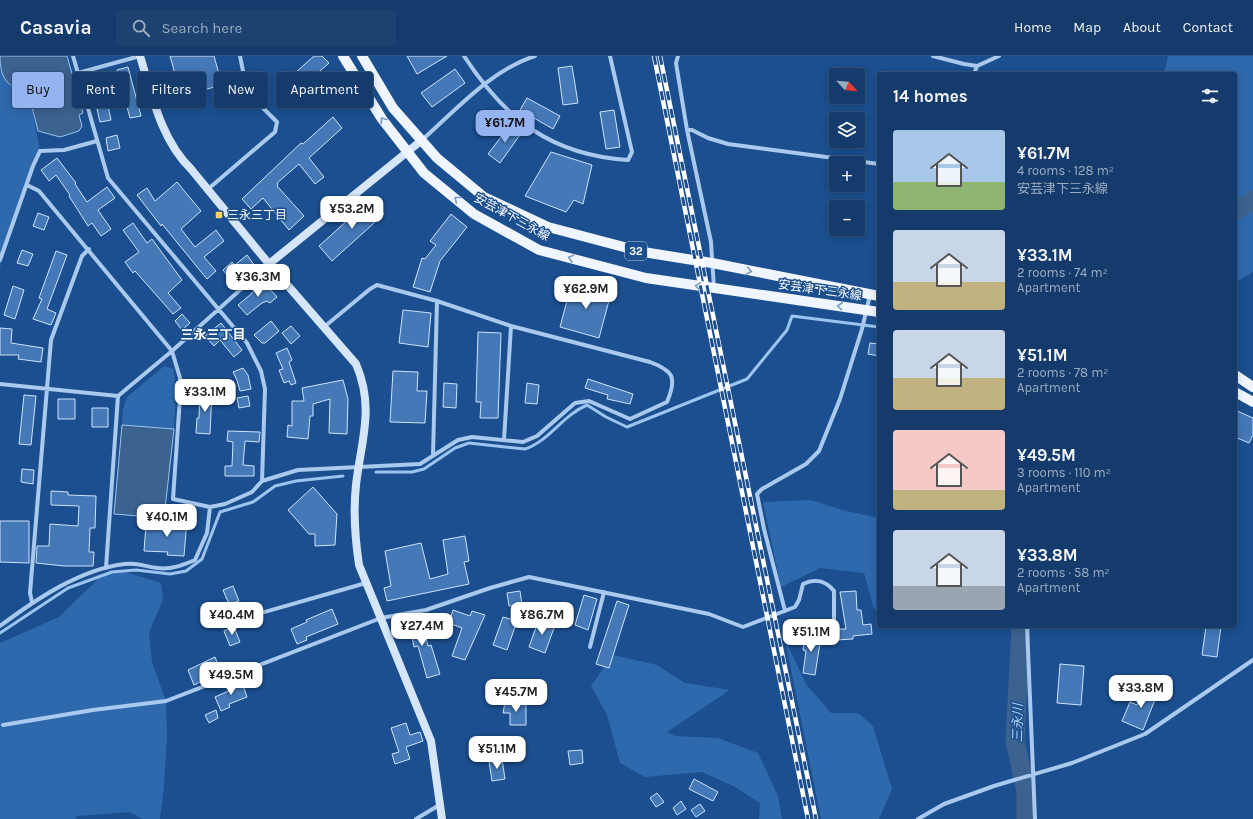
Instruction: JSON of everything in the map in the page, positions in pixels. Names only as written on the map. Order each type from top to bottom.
[{"type":"main road","name":"安芸津下三永線","points":[[343,56],[382,119],[424,173],[474,214],[539,250],[646,278],[877,312]]},
{"type":"main road","name":"安芸津下三永線","points":[[362,56],[393,108],[437,158],[484,196],[548,227],[643,252],[712,263],[874,295]]},
{"type":"main road","points":[[1237,376],[1253,387]]},
{"type":"main road","points":[[1237,393],[1249,400]]},
{"type":"street","points":[[73,56],[78,72]]},
{"type":"street","points":[[82,72],[140,56],[168,140],[179,158],[191,169],[269,264],[356,364],[363,381],[366,401],[366,422],[356,484],[355,537],[359,565],[430,741],[441,803],[442,819]]},
{"type":"street","points":[[207,190],[275,132],[277,122],[261,106],[246,86],[240,56]]},
{"type":"street","points":[[464,56],[506,110],[534,131],[556,143],[582,154],[605,159],[628,160],[632,152],[610,56]]},
{"type":"street","points":[[0,384],[118,396],[172,351],[218,308],[269,264],[422,140],[485,84],[526,59],[535,56]]},
{"type":"street","points":[[678,56],[676,63],[711,242],[714,288]]},
{"type":"street","points":[[933,56],[977,66],[999,56]]},
{"type":"street","points":[[975,72],[977,66]]},
{"type":"street","points":[[88,108],[108,178],[247,343],[261,371],[265,389],[262,481]]},
{"type":"street","points":[[688,130],[692,130],[708,138],[728,144],[877,164]]},
{"type":"street","points":[[0,260],[40,151],[64,150],[97,141]]},
{"type":"street","points":[[27,184],[39,191],[89,249],[172,351],[180,385],[173,499],[210,507],[225,504],[252,492],[262,481],[298,470],[420,464],[458,440],[472,437],[523,442],[537,436],[575,403],[589,401],[630,419],[667,402],[674,387],[672,375],[664,367],[511,326],[437,301],[377,285],[370,289],[324,327]]},
{"type":"street","points":[[32,602],[30,593],[51,340],[82,256],[89,249]]},
{"type":"street","points":[[785,611],[764,529],[757,494],[806,464],[819,451],[840,399],[867,310],[874,295]]},
{"type":"street","points":[[433,455],[437,301]]},
{"type":"street","points":[[504,440],[511,326]]},
{"type":"street","points":[[1249,400],[1253,387]]},
{"type":"street","points":[[106,568],[118,396]]},
{"type":"street","points":[[0,626],[32,602],[69,582],[106,568],[139,563],[157,568],[174,568],[195,560],[207,533],[210,507]]},
{"type":"street","points":[[4,725],[93,710],[166,701],[381,618],[426,610],[490,588],[529,578],[709,614],[743,627],[795,607],[799,600],[803,584],[809,581],[825,582],[834,591],[834,624]]},
{"type":"street","points":[[220,623],[233,621],[366,583]]},
{"type":"street","points":[[590,647],[604,592]]},
{"type":"street","points":[[1027,628],[1035,819]]},
{"type":"street","points":[[918,819],[944,804],[994,786],[1072,763],[1145,734],[1253,660]]},
{"type":"street","points":[[416,819],[441,803]]},
{"type":"shaded area","points":[[0,56],[67,56],[72,74],[72,108],[82,108],[83,113],[79,115],[82,126],[79,131],[60,137],[38,131],[32,108],[64,108],[64,72],[12,72],[12,86],[4,77],[0,64]]},
{"type":"shaded area","points":[[1168,56],[1253,56],[1253,272],[1237,282],[1237,72],[1164,72]]},
{"type":"shaded area","points":[[0,70],[12,80],[12,108],[32,108],[40,151],[0,267]]},
{"type":"shaded area","points":[[164,366],[174,369],[176,395],[174,429],[122,425],[123,409],[127,397]]},
{"type":"shaded area","points":[[122,425],[174,429],[164,518],[114,514]]},
{"type":"shaded area","points":[[811,500],[842,510],[877,518],[877,610],[874,609],[864,573],[820,568],[781,587],[763,502]]},
{"type":"shaded area","points":[[122,571],[161,583],[163,600],[149,632],[152,662],[166,701],[167,736],[164,787],[160,819],[142,819],[130,812],[77,816],[75,819],[0,819],[0,643],[59,617],[100,577]]},
{"type":"shaded area","points":[[785,639],[806,684],[831,713],[858,713],[873,726],[892,789],[879,819],[821,819]]},
{"type":"shaded area","points":[[613,655],[657,665],[685,683],[730,690],[667,732],[675,736],[718,738],[758,753],[778,796],[782,819],[759,819],[760,803],[733,786],[702,772],[645,777],[620,763],[607,715],[591,686]]},
{"type":"building","points":[[170,56],[214,56],[218,72],[214,72],[214,87],[206,89],[206,72],[174,72]]},
{"type":"building","points":[[314,56],[322,56],[329,63],[320,71],[321,72],[296,72]]},
{"type":"building","points":[[407,56],[447,56],[417,74]]},
{"type":"building","points":[[572,66],[578,103],[563,105],[558,68]]},
{"type":"building","points":[[128,67],[137,101],[137,108],[139,108],[141,116],[130,118],[127,108],[129,108],[129,72],[118,72],[117,70]]},
{"type":"building","points":[[455,69],[465,83],[432,107],[421,93]]},
{"type":"building","points":[[527,98],[560,116],[553,129],[520,110]]},
{"type":"building","points":[[108,108],[111,120],[100,122],[97,109]]},
{"type":"building","points":[[614,110],[620,147],[606,149],[600,112]]},
{"type":"building","points":[[333,117],[342,128],[309,158],[324,177],[315,184],[299,164],[277,183],[277,186],[304,216],[289,230],[263,198],[251,209],[242,199],[301,143],[303,144]]},
{"type":"building","points":[[511,124],[522,132],[500,163],[488,154]]},
{"type":"building","points":[[117,135],[120,148],[108,151],[106,138]]},
{"type":"building","points":[[551,152],[592,165],[583,204],[574,200],[566,212],[525,196]]},
{"type":"building","points":[[57,158],[76,183],[75,184],[87,202],[107,187],[115,198],[98,210],[111,229],[101,236],[92,223],[88,226],[69,196],[70,195],[56,175],[49,181],[41,170]]},
{"type":"building","points":[[177,182],[201,211],[181,229],[195,247],[216,230],[224,241],[204,257],[216,271],[207,279],[162,224],[161,226],[137,195],[147,188],[155,201]]},
{"type":"building","points":[[371,199],[384,214],[332,261],[319,246]]},
{"type":"building","points":[[38,213],[49,217],[44,230],[33,226]]},
{"type":"building","points":[[451,214],[467,227],[440,261],[430,292],[413,287],[422,258],[425,259],[436,245],[430,241]]},
{"type":"building","points":[[133,223],[147,243],[152,239],[182,280],[168,293],[181,308],[173,314],[135,271],[133,273],[125,262],[139,252],[123,230]]},
{"type":"building","points":[[22,250],[33,254],[28,266],[17,263]]},
{"type":"building","points":[[56,251],[67,255],[47,309],[56,313],[51,325],[33,319],[42,299],[39,298]]},
{"type":"building","points":[[247,255],[255,266],[246,273],[244,270],[231,280],[223,270],[232,262],[235,265]]},
{"type":"building","points":[[263,281],[277,297],[270,303],[267,301],[262,303],[247,315],[238,305]]},
{"type":"building","points":[[572,282],[611,293],[599,338],[560,327]]},
{"type":"building","points":[[13,286],[24,290],[15,319],[4,315]]},
{"type":"building","points":[[403,310],[431,313],[428,347],[399,343]]},
{"type":"building","points":[[182,314],[190,323],[182,330],[175,321]]},
{"type":"building","points":[[271,321],[279,331],[265,343],[262,343],[254,335]]},
{"type":"building","points":[[221,323],[242,350],[234,357],[220,340],[214,346],[205,336]]},
{"type":"building","points":[[291,326],[300,336],[291,344],[282,333]]},
{"type":"building","points":[[0,328],[12,329],[11,343],[43,348],[41,362],[18,359],[19,355],[0,355]]},
{"type":"building","points":[[478,332],[501,333],[498,418],[480,418],[481,402],[476,402]]},
{"type":"building","points":[[870,343],[877,344],[877,356],[868,354]]},
{"type":"building","points":[[287,348],[292,360],[289,362],[296,383],[291,385],[289,381],[284,383],[279,370],[283,369],[276,353]]},
{"type":"building","points":[[243,368],[248,375],[251,389],[240,391],[233,372]]},
{"type":"building","points":[[393,371],[418,372],[417,391],[427,391],[425,423],[390,422]]},
{"type":"building","points":[[588,379],[633,394],[630,404],[607,399],[608,395],[585,388]]},
{"type":"building","points":[[343,380],[348,399],[347,434],[329,433],[330,399],[313,404],[313,416],[310,416],[308,439],[287,437],[288,425],[292,426],[292,401],[304,401],[302,388]]},
{"type":"building","points":[[444,383],[457,384],[456,408],[443,407]]},
{"type":"building","points":[[527,383],[539,385],[537,404],[525,403]]},
{"type":"building","points":[[200,390],[212,391],[210,434],[196,433],[197,418],[199,418]]},
{"type":"building","points":[[24,395],[36,396],[31,445],[19,444]]},
{"type":"building","points":[[248,396],[250,406],[239,408],[237,398]]},
{"type":"building","points":[[58,399],[75,399],[75,419],[58,419]]},
{"type":"building","points":[[92,408],[108,408],[108,427],[92,427]]},
{"type":"building","points":[[1237,411],[1253,418],[1253,435],[1249,443],[1237,438]]},
{"type":"building","points":[[228,431],[260,432],[259,442],[245,441],[243,465],[254,466],[254,476],[225,476],[225,466],[232,466],[233,442],[227,441]]},
{"type":"building","points":[[22,469],[34,470],[33,484],[21,482]]},
{"type":"building","points":[[313,487],[337,514],[335,545],[315,546],[315,534],[309,534],[288,510]]},
{"type":"building","points":[[51,491],[68,492],[68,495],[96,496],[95,528],[90,528],[89,552],[94,552],[93,566],[64,566],[36,563],[37,546],[49,546],[50,524],[78,526],[79,506],[51,505]]},
{"type":"building","points":[[171,519],[187,520],[184,556],[167,555],[168,552],[144,551],[146,525],[171,526]]},
{"type":"building","points":[[0,521],[29,521],[29,563],[0,562]]},
{"type":"building","points":[[465,536],[469,561],[464,562],[469,584],[387,601],[384,588],[391,586],[385,551],[421,543],[430,579],[448,574],[443,540]]},
{"type":"building","points":[[233,586],[239,601],[229,604],[223,590]]},
{"type":"building","points":[[520,591],[522,605],[509,606],[507,593]]},
{"type":"building","points":[[856,591],[857,610],[861,610],[863,625],[871,624],[872,634],[853,636],[853,639],[836,640],[835,629],[846,629],[840,592]]},
{"type":"building","points":[[584,595],[597,599],[588,630],[575,625]]},
{"type":"building","points":[[617,601],[629,605],[609,668],[596,664]]},
{"type":"building","points":[[332,609],[338,624],[306,637],[307,640],[297,644],[291,629],[307,622],[306,620]]},
{"type":"building","points":[[453,610],[470,616],[472,611],[485,615],[465,660],[452,656],[462,628],[449,623]]},
{"type":"building","points":[[416,617],[420,631],[424,630],[428,646],[431,645],[440,674],[427,678],[418,646],[414,647],[411,632],[406,633],[403,619]]},
{"type":"building","points":[[503,617],[517,621],[507,650],[493,645]]},
{"type":"building","points":[[539,619],[555,625],[545,653],[529,647]]},
{"type":"building","points":[[234,627],[240,642],[230,646],[224,631]]},
{"type":"building","points":[[1206,628],[1221,628],[1217,657],[1202,655]]},
{"type":"building","points":[[805,634],[821,637],[815,675],[803,673],[806,651],[803,650]]},
{"type":"building","points":[[215,657],[221,672],[194,685],[188,670]]},
{"type":"building","points":[[1060,664],[1084,666],[1081,705],[1057,703]]},
{"type":"building","points":[[242,682],[247,697],[229,704],[230,707],[221,711],[215,697],[233,689],[232,686]]},
{"type":"building","points":[[1145,687],[1158,692],[1143,730],[1122,721],[1130,702],[1137,705]]},
{"type":"building","points":[[505,702],[526,703],[526,725],[510,725],[510,713],[503,713]]},
{"type":"building","points":[[216,710],[218,718],[209,723],[205,715]]},
{"type":"building","points":[[406,723],[410,735],[420,732],[423,741],[406,747],[410,759],[395,764],[392,754],[399,752],[391,728]]},
{"type":"building","points":[[582,750],[583,763],[570,765],[568,751]]},
{"type":"building","points":[[502,759],[505,779],[492,781],[489,761]]},
{"type":"building","points":[[694,779],[718,792],[713,801],[689,789]]},
{"type":"building","points":[[657,793],[664,802],[656,807],[650,798]]},
{"type":"building","points":[[681,801],[686,809],[677,815],[673,808]]},
{"type":"building","points":[[700,804],[705,811],[696,817],[691,810]]},
{"type":"waterway","name":"三永川","points":[[1237,210],[1253,200]]},
{"type":"waterway","points":[[376,472],[412,472],[424,469],[455,448],[469,443],[525,449],[541,441],[570,415],[587,405],[606,417],[627,427],[747,379],[787,330],[792,316],[877,327]]},
{"type":"waterway","points":[[0,633],[68,588],[112,572],[136,570],[170,574],[186,571],[202,559],[220,512],[253,502],[275,486],[296,481],[343,476]]},
{"type":"waterway","name":"三永川","points":[[1021,628],[1015,741],[1026,791],[1026,819]]},
{"type":"railway","points":[[654,56],[808,819]]},
{"type":"railway","points":[[660,56],[816,819]]},
{"type":"place","name":"三永三丁目","points":[[219,215]]},
{"type":"district","name":"三永三丁目","points":[[213,334]]}]
